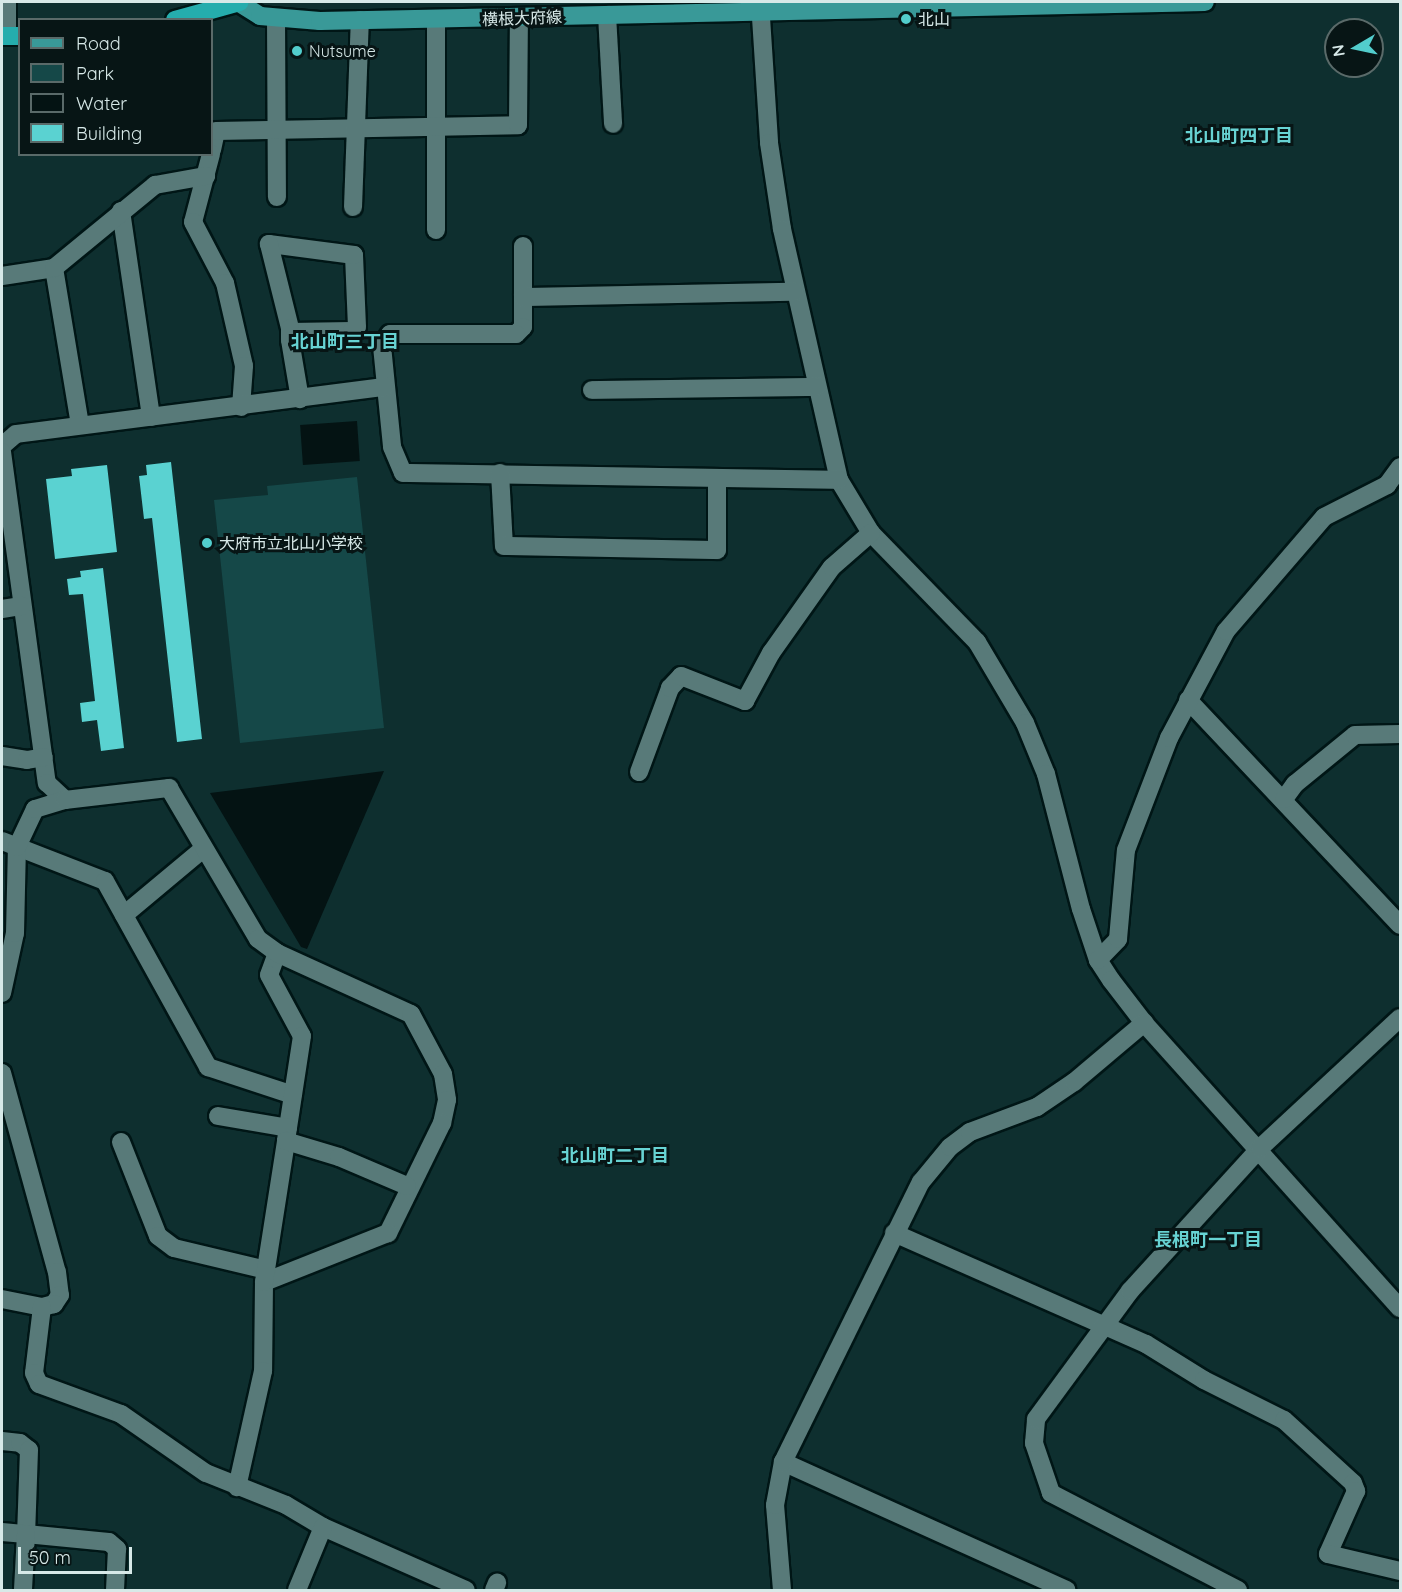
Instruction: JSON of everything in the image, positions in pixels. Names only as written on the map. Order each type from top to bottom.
[{"type":"highway","points":[[182,18],[239,2]]},
{"type":"main road","name":"横根大府線","points":[[239,2],[260,16],[276,18],[435,20],[607,15],[760,6],[1205,2]]},
{"type":"street","points":[[7,2],[9,36]]},
{"type":"street","points":[[760,6],[769,143],[795,292],[838,480],[871,532],[964,626],[1025,723],[1046,774],[1098,960],[1144,1023],[1260,1148],[1401,1308]]},
{"type":"street","points":[[607,15],[613,124]]},
{"type":"street","points":[[276,18],[280,133],[277,197]]},
{"type":"street","points":[[213,144],[216,131],[280,133],[518,125],[519,18]]},
{"type":"street","points":[[353,207],[354,130],[360,20]]},
{"type":"street","points":[[435,20],[436,230]]},
{"type":"street","points":[[210,156],[194,222],[225,283],[244,366],[241,407]]},
{"type":"street","points":[[2,276],[54,268],[155,185],[206,176]]},
{"type":"street","points":[[121,211],[151,417]]},
{"type":"street","points":[[290,332],[352,331],[357,327],[354,255],[269,244],[290,332],[300,399]]},
{"type":"street","points":[[523,246],[523,327],[516,334],[390,334],[382,346],[392,447],[403,473],[500,472],[717,479],[838,480]]},
{"type":"street","points":[[54,268],[80,425]]},
{"type":"street","points":[[523,297],[795,292]]},
{"type":"street","points":[[2,446],[16,434],[385,387]]},
{"type":"street","points":[[592,390],[817,387]]},
{"type":"street","points":[[2,452],[47,783],[64,800]]},
{"type":"street","points":[[1098,960],[1118,939],[1126,850],[1188,700],[1226,631],[1324,517],[1387,485],[1401,467]]},
{"type":"street","points":[[500,472],[504,546],[717,550],[717,479]]},
{"type":"street","points":[[639,772],[670,688],[681,676],[745,701],[771,653],[832,567],[871,532]]},
{"type":"street","points":[[2,609],[22,606]]},
{"type":"street","points":[[1188,700],[1401,925]]},
{"type":"street","points":[[1284,799],[1295,784],[1355,735],[1401,734]]},
{"type":"street","points":[[2,756],[27,760],[44,757]]},
{"type":"street","points":[[2,993],[15,933],[9,844],[35,809],[64,800],[169,788],[258,939],[277,953],[411,1014],[443,1074],[447,1100],[442,1124],[407,1186],[388,1233],[265,1276],[174,1248],[158,1236],[121,1142]]},
{"type":"street","points":[[9,844],[105,881],[208,1067],[293,1095]]},
{"type":"street","points":[[124,915],[204,848]]},
{"type":"street","points":[[237,1487],[263,1371],[265,1276],[302,1036],[269,975],[277,953]]},
{"type":"street","points":[[1238,1590],[1094,1519],[1051,1493],[1034,1443],[1036,1419],[1103,1326],[1260,1148],[1401,1018]]},
{"type":"street","points":[[782,1590],[775,1505],[783,1462],[921,1182],[950,1147],[970,1132],[1037,1107],[1074,1082],[1144,1023]]},
{"type":"street","points":[[2,1073],[57,1272],[60,1295],[54,1304],[42,1307],[2,1299]]},
{"type":"street","points":[[218,1116],[287,1135],[407,1186]]},
{"type":"street","points":[[894,1233],[1103,1326],[1284,1420],[1353,1483],[1356,1491],[1328,1554],[1401,1571]]},
{"type":"street","points":[[42,1307],[34,1373],[39,1384],[134,1420],[206,1473],[286,1505],[323,1527],[466,1590]]},
{"type":"street","points":[[2,1442],[20,1443],[29,1450],[23,1590]]},
{"type":"street","points":[[783,1462],[1066,1590]]},
{"type":"street","points":[[297,1590],[323,1527]]},
{"type":"street","points":[[2,1533],[109,1542],[117,1549],[115,1590]]},
{"type":"green space","points":[[357,477],[384,728],[240,743],[214,500],[268,495],[267,486]]},
{"type":"water","points":[[357,421],[360,461],[303,465],[300,425]]},
{"type":"water","points":[[384,771],[307,949],[301,947],[210,793]]},
{"type":"building","points":[[171,462],[202,739],[177,742],[152,518],[144,519],[139,476],[147,475],[146,465]]},
{"type":"building","points":[[107,465],[117,552],[55,559],[46,479],[72,476],[71,469]]},
{"type":"building","points":[[103,568],[124,748],[101,751],[97,720],[82,722],[80,703],[95,701],[83,594],[69,595],[67,579],[81,577],[80,571]]},
{"type":"place","name":"北山","points":[[906,19]]},
{"type":"place","name":"Nutsume","points":[[297,51]]},
{"type":"place","name":"大府市立北山小学校","points":[[207,543]]},
{"type":"district","name":"北山町四丁目","points":[[1239,136]]},
{"type":"district","name":"北山町三丁目","points":[[345,342]]},
{"type":"district","name":"北山町二丁目","points":[[615,1156]]},
{"type":"district","name":"長根町一丁目","points":[[1208,1240]]}]
